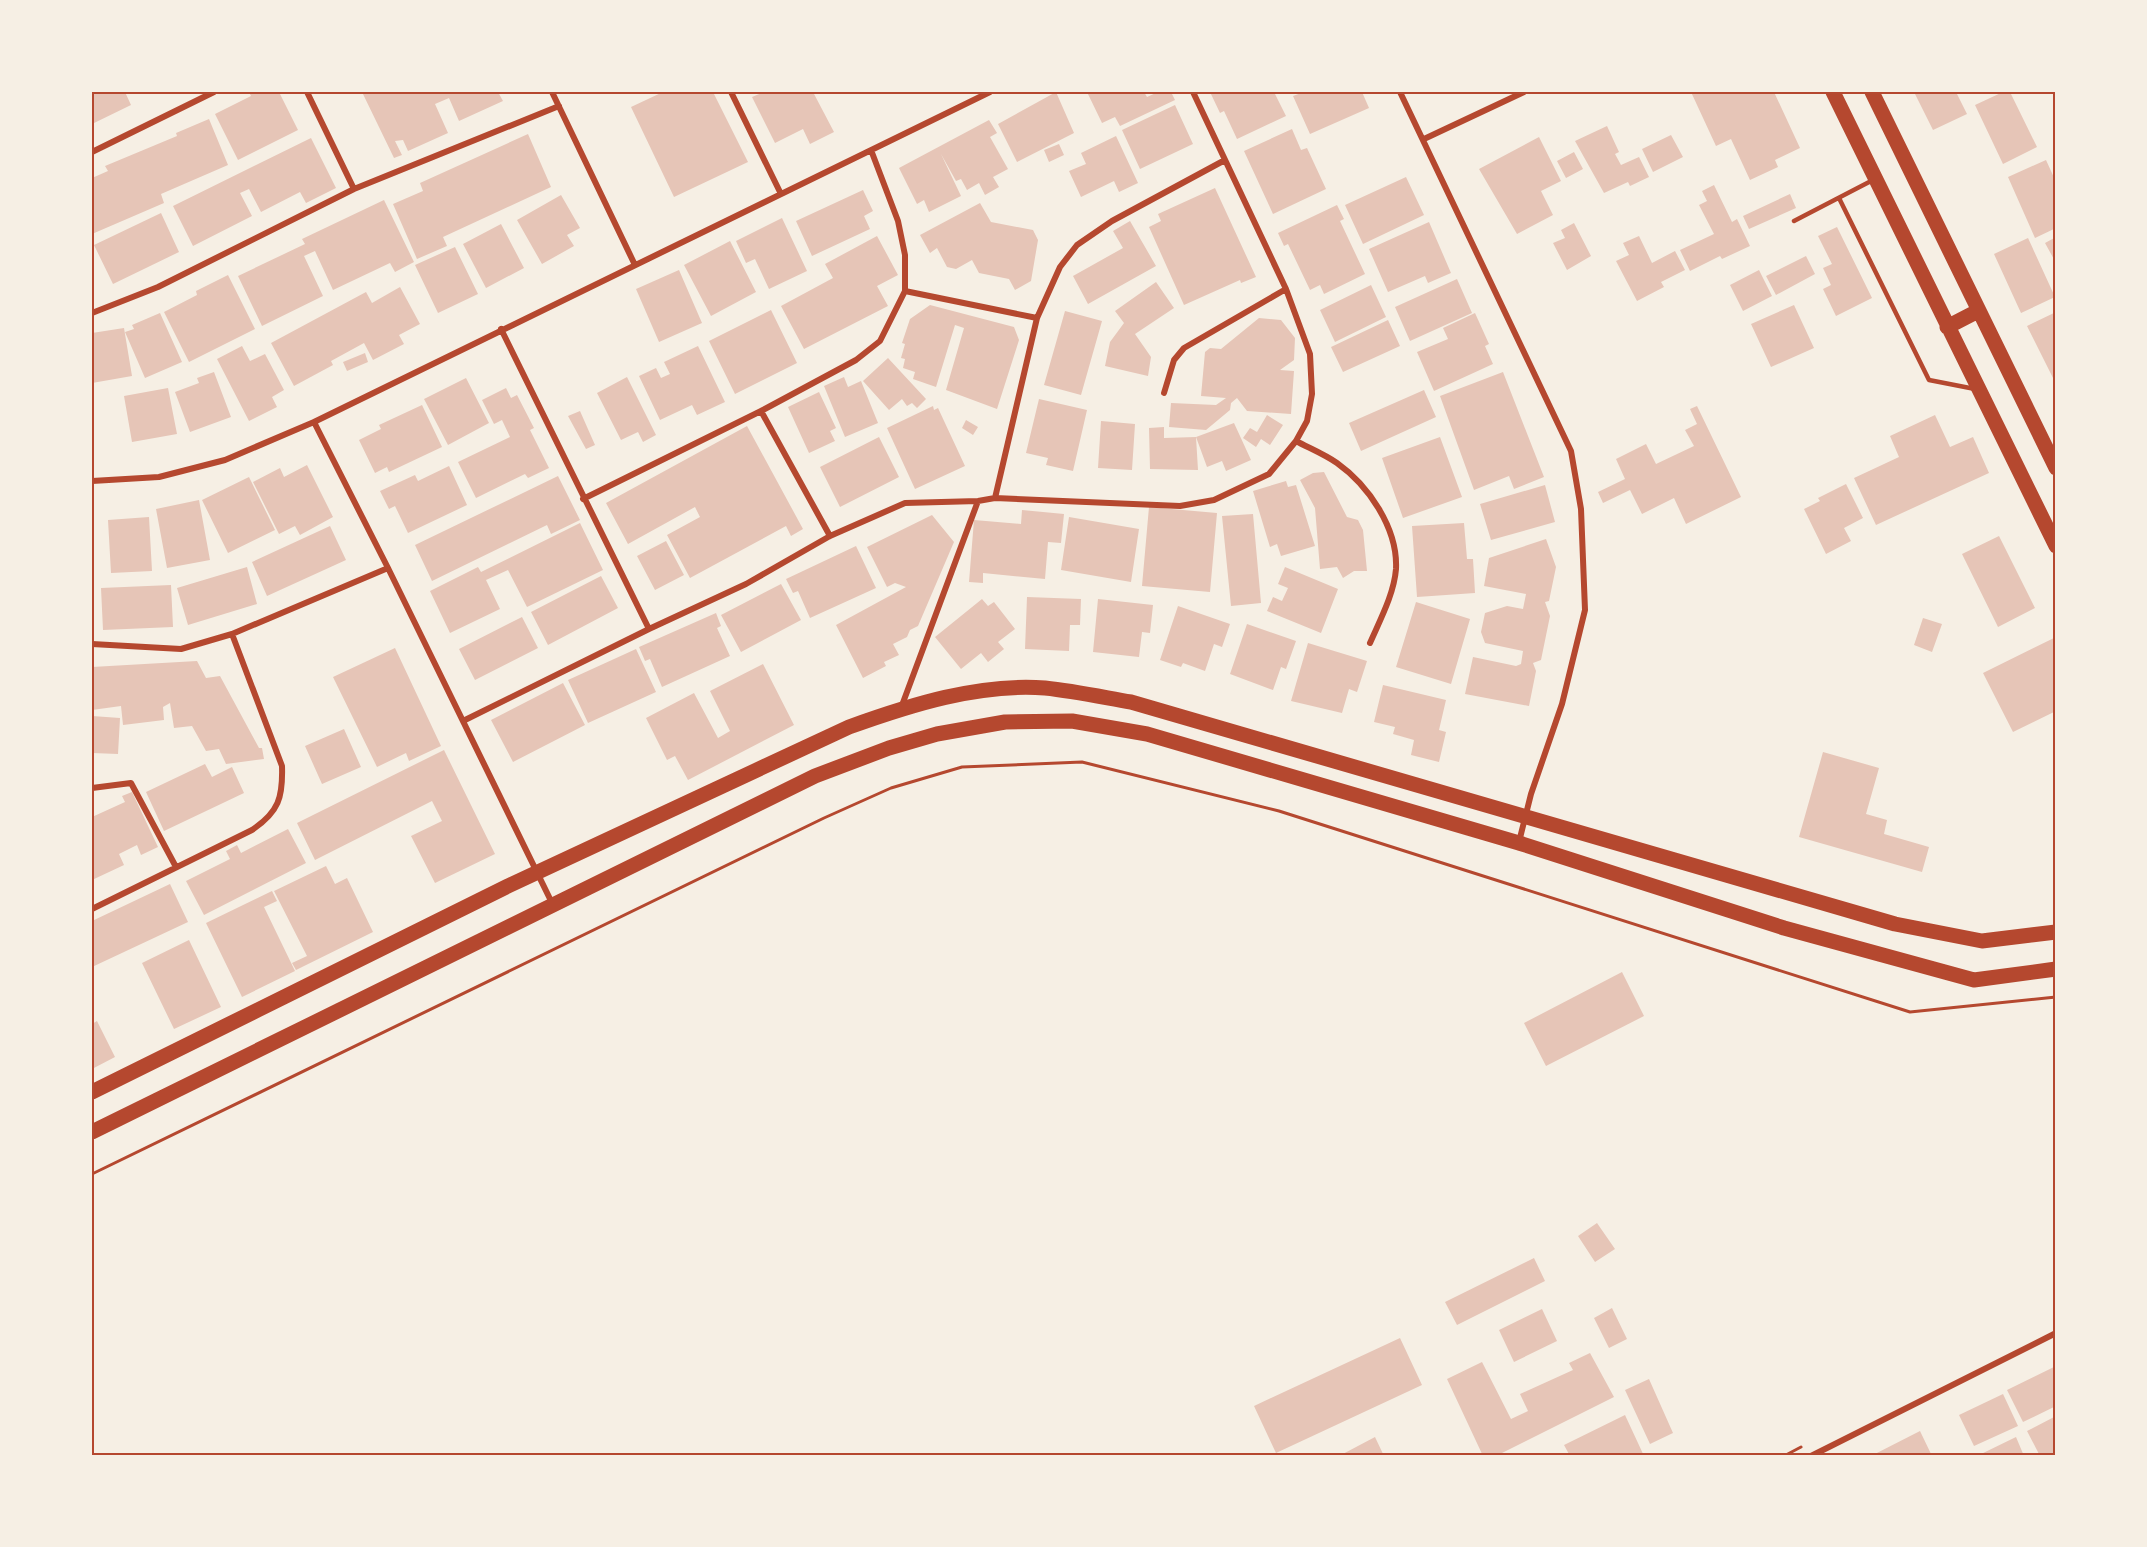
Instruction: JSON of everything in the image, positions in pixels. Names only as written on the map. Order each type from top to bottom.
[{"type":"main road","points":[[1833,92],[2055,546]]},
{"type":"main road","points":[[1872,92],[2055,468]]},
{"type":"main road","points":[[1947,327],[1978,311]]},
{"type":"main road","points":[[92,1092],[538,872],[849,727],[901,708],[985,690],[1044,688],[1131,702],[1895,924],[1982,941],[2055,932]]},
{"type":"main road","points":[[92,1132],[554,907],[815,776],[889,748],[937,734],[1005,722],[1072,721],[1147,734],[1519,843],[1784,928],[1974,980],[2055,969]]},
{"type":"street","points":[[92,152],[213,92]]},
{"type":"street","points":[[307,92],[354,189]]},
{"type":"street","points":[[552,92],[634,263]]},
{"type":"street","points":[[731,92],[780,192]]},
{"type":"street","points":[[92,481],[159,477],[225,460],[314,422],[634,263],[990,92]]},
{"type":"street","points":[[463,721],[746,584],[830,536],[905,503],[978,501],[995,498],[1180,506],[1214,500],[1269,474],[1296,441],[1306,421],[1312,384],[1310,354],[1286,289],[1193,92]]},
{"type":"street","points":[[1400,92],[1571,451],[1581,509],[1585,610],[1562,704],[1524,815],[1519,843]]},
{"type":"street","points":[[1424,139],[1524,92]]},
{"type":"street","points":[[92,313],[159,286],[354,189],[559,106]]},
{"type":"street","points":[[583,499],[761,411],[856,360],[879,340],[905,291],[905,255],[898,221],[871,150]]},
{"type":"street","points":[[995,498],[1037,318],[1060,267],[1077,245],[1112,221],[1225,160]]},
{"type":"street","points":[[1164,393],[1174,360],[1184,348],[1286,289]]},
{"type":"street","points":[[905,291],[1037,318]]},
{"type":"street","points":[[501,329],[649,629]]},
{"type":"street","points":[[761,411],[830,536]]},
{"type":"street","points":[[314,422],[554,907]]},
{"type":"street","points":[[1296,441],[1336,462],[1356,480],[1375,502],[1390,534],[1396,568],[1389,600],[1370,643]]},
{"type":"street","points":[[901,708],[978,501]]},
{"type":"street","points":[[92,644],[181,650],[232,634],[388,568]]},
{"type":"street","points":[[92,909],[267,820],[277,806],[283,788],[282,765],[232,634]]},
{"type":"street","points":[[92,788],[131,783],[176,867]]},
{"type":"street","points":[[1811,1455],[2055,1333]]},
{"type":"lane","points":[[1794,221],[1876,179]]},
{"type":"lane","points":[[1839,198],[1929,380],[1978,389]]},
{"type":"path","points":[[92,1174],[824,818],[891,788],[962,767],[1083,762],[1279,811],[1910,1012],[2055,997]]},
{"type":"building","points":[[92,92],[125,92],[131,105],[92,124]]},
{"type":"building","points":[[279,92],[298,130],[238,160],[215,114],[251,96],[250,94]]},
{"type":"building","points":[[362,92],[498,92],[503,101],[459,121],[449,98],[435,104],[448,133],[408,151],[403,140],[395,141],[402,155],[394,158]]},
{"type":"building","points":[[663,92],[713,92],[748,162],[674,197],[631,107]]},
{"type":"building","points":[[764,92],[813,92],[834,132],[810,144],[803,129],[775,143],[752,97]]},
{"type":"building","points":[[1056,92],[1074,133],[1017,162],[998,124]]},
{"type":"building","points":[[1087,92],[1144,92],[1147,97],[1158,92],[1171,92],[1175,100],[1120,126],[1115,117],[1102,123]]},
{"type":"building","points":[[1210,92],[1274,92],[1286,116],[1237,139],[1224,111],[1220,113]]},
{"type":"building","points":[[1304,92],[1362,92],[1369,108],[1310,134],[1293,96]]},
{"type":"building","points":[[1691,92],[1774,92],[1800,148],[1775,160],[1778,167],[1750,180],[1731,139],[1716,146]]},
{"type":"building","points":[[1914,92],[1956,92],[1967,114],[1933,130]]},
{"type":"building","points":[[2003,92],[2010,92],[2037,147],[2003,164],[1975,105]]},
{"type":"building","points":[[1175,105],[1193,144],[1140,169],[1122,130]]},
{"type":"building","points":[[209,119],[228,165],[161,194],[164,203],[92,234],[92,178],[108,171],[105,166],[177,136],[176,133]]},
{"type":"building","points":[[989,120],[997,133],[990,137],[1008,169],[993,177],[999,187],[985,195],[979,183],[967,190],[961,179],[956,181],[941,154],[961,196],[929,212],[924,200],[917,204],[899,168]]},
{"type":"building","points":[[1607,126],[1619,152],[1615,154],[1621,165],[1639,157],[1649,177],[1630,186],[1628,182],[1604,193],[1575,141]]},
{"type":"building","points":[[1292,129],[1301,150],[1307,148],[1326,189],[1273,214],[1244,151]]},
{"type":"building","points":[[528,134],[551,187],[443,237],[447,246],[417,259],[393,204],[423,191],[420,183]]},
{"type":"building","points":[[1671,135],[1683,157],[1653,172],[1642,149]]},
{"type":"building","points":[[1116,136],[1138,183],[1119,192],[1114,181],[1081,197],[1069,171],[1086,164],[1081,153]]},
{"type":"building","points":[[1539,137],[1561,181],[1541,191],[1553,215],[1517,234],[1479,169]]},
{"type":"building","points":[[311,138],[336,188],[306,203],[300,192],[261,212],[249,189],[240,193],[252,216],[193,246],[173,206]]},
{"type":"building","points":[[1059,144],[1064,155],[1049,162],[1044,150]]},
{"type":"building","points":[[1574,152],[1583,169],[1566,178],[1557,161]]},
{"type":"building","points":[[2046,160],[2056,182],[2056,228],[2035,238],[2008,177]]},
{"type":"building","points":[[1406,177],[1424,215],[1363,244],[1345,205]]},
{"type":"building","points":[[1714,185],[1732,222],[1737,219],[1750,246],[1722,259],[1720,256],[1690,271],[1680,250],[1714,234],[1699,205],[1707,201],[1702,191]]},
{"type":"building","points":[[1215,188],[1256,277],[1241,283],[1240,280],[1184,305],[1149,227],[1161,221],[1158,214]]},
{"type":"building","points":[[863,190],[873,211],[864,216],[870,229],[812,256],[796,221]]},
{"type":"building","points":[[1790,194],[1796,208],[1749,229],[1743,216]]},
{"type":"building","points":[[561,195],[580,228],[567,235],[574,246],[542,264],[517,220]]},
{"type":"building","points":[[384,200],[414,262],[395,272],[390,263],[333,290],[315,251],[304,256],[323,296],[262,326],[238,276],[305,244],[302,239]]},
{"type":"building","points":[[980,203],[991,222],[1033,230],[1038,240],[1031,281],[1015,290],[1009,279],[979,273],[972,260],[956,269],[947,267],[937,248],[930,253],[920,235]]},
{"type":"building","points":[[1337,205],[1344,219],[1340,221],[1365,274],[1324,294],[1320,285],[1310,290],[1288,244],[1284,246],[1278,233]]},
{"type":"building","points":[[161,213],[179,252],[113,284],[94,245]]},
{"type":"building","points":[[782,218],[807,271],[769,289],[755,259],[746,263],[736,241]]},
{"type":"building","points":[[1130,221],[1156,266],[1088,304],[1073,276],[1123,248],[1113,231]]},
{"type":"building","points":[[1429,222],[1451,273],[1428,283],[1425,276],[1388,292],[1369,249]]},
{"type":"building","points":[[1574,223],[1591,256],[1567,270],[1553,243],[1565,238],[1561,230]]},
{"type":"building","points":[[501,224],[524,268],[486,288],[463,244]]},
{"type":"building","points":[[1837,227],[1872,298],[1836,316],[1823,289],[1831,285],[1823,268],[1832,264],[1818,236]]},
{"type":"building","points":[[877,236],[898,275],[877,286],[888,306],[804,349],[781,306],[833,278],[825,264]]},
{"type":"building","points":[[1639,236],[1652,263],[1675,251],[1685,270],[1661,282],[1664,287],[1637,301],[1616,261],[1629,255],[1623,243]]},
{"type":"building","points":[[2056,237],[2056,263],[2045,243]]},
{"type":"building","points":[[2028,238],[2055,297],[2021,313],[1994,254]]},
{"type":"building","points":[[730,241],[756,292],[711,316],[684,265]]},
{"type":"building","points":[[455,247],[478,294],[438,313],[415,265]]},
{"type":"building","points":[[1806,256],[1815,274],[1776,295],[1766,276]]},
{"type":"building","points":[[679,270],[702,323],[659,342],[636,289]]},
{"type":"building","points":[[1759,270],[1772,296],[1743,311],[1730,285]]},
{"type":"building","points":[[228,275],[255,329],[189,362],[164,312],[197,295],[196,291]]},
{"type":"building","points":[[1457,279],[1472,313],[1410,341],[1395,307]]},
{"type":"building","points":[[1156,282],[1174,308],[1135,334],[1151,357],[1148,376],[1105,366],[1110,342],[1124,323],[1115,311]]},
{"type":"building","points":[[1371,285],[1386,317],[1335,342],[1320,310]]},
{"type":"building","points":[[400,287],[420,324],[399,335],[404,344],[373,360],[364,343],[331,361],[333,365],[294,386],[271,343],[366,292],[372,303]]},
{"type":"building","points":[[930,305],[1014,327],[1019,340],[997,409],[946,390],[964,328],[955,325],[936,387],[913,379],[915,372],[903,368],[905,359],[901,358],[905,344],[902,343],[910,319]]},
{"type":"building","points":[[1794,305],[1814,348],[1771,367],[1751,324]]},
{"type":"building","points":[[771,310],[797,363],[735,394],[709,341]]},
{"type":"building","points":[[1065,311],[1102,321],[1081,395],[1044,385]]},
{"type":"building","points":[[2056,312],[2056,384],[2027,326]]},
{"type":"building","points":[[160,313],[182,362],[145,378],[125,332],[134,329],[132,325]]},
{"type":"building","points":[[1475,313],[1489,344],[1485,346],[1493,364],[1434,391],[1417,352],[1448,339],[1443,328]]},
{"type":"building","points":[[1259,318],[1281,320],[1295,338],[1294,360],[1280,370],[1294,371],[1291,414],[1247,411],[1237,398],[1231,403],[1230,410],[1206,430],[1169,427],[1171,403],[1216,405],[1226,398],[1201,396],[1205,352],[1210,348],[1221,349]]},
{"type":"building","points":[[1388,320],[1400,346],[1343,372],[1331,347]]},
{"type":"building","points":[[124,328],[132,376],[92,383],[92,333]]},
{"type":"building","points":[[242,346],[250,361],[265,354],[284,390],[272,397],[277,407],[249,421],[217,359]]},
{"type":"building","points":[[698,346],[725,402],[697,415],[692,405],[660,420],[639,376],[656,368],[661,378],[670,374],[664,362]]},
{"type":"building","points":[[365,353],[368,362],[347,371],[343,362]]},
{"type":"building","points":[[888,358],[926,399],[917,408],[912,403],[907,406],[902,399],[889,410],[863,381]]},
{"type":"building","points":[[214,372],[231,417],[190,432],[175,392],[199,383],[197,378]]},
{"type":"building","points":[[1503,372],[1544,477],[1514,489],[1509,476],[1474,490],[1440,396]]},
{"type":"building","points":[[627,377],[656,435],[643,442],[638,432],[621,440],[597,393]]},
{"type":"building","points":[[844,377],[848,387],[861,381],[878,423],[845,437],[824,386]]},
{"type":"building","points":[[466,378],[489,423],[448,445],[424,399]]},
{"type":"building","points":[[168,388],[177,434],[132,442],[124,396]]},
{"type":"building","points":[[506,388],[511,398],[517,395],[534,428],[530,430],[549,468],[528,478],[525,474],[476,498],[458,462],[510,437],[502,420],[494,424],[482,400]]},
{"type":"building","points":[[1424,390],[1436,417],[1361,451],[1349,423]]},
{"type":"building","points":[[819,392],[836,428],[830,431],[835,441],[809,453],[788,407]]},
{"type":"building","points":[[1039,399],[1087,410],[1073,471],[1046,465],[1048,458],[1026,453]]},
{"type":"building","points":[[422,405],[442,447],[389,472],[387,467],[375,473],[359,440],[381,429],[379,425]]},
{"type":"building","points":[[933,406],[934,410],[938,408],[965,466],[915,489],[887,428]]},
{"type":"building","points":[[1697,406],[1741,497],[1686,524],[1674,498],[1642,514],[1630,490],[1603,503],[1598,492],[1625,479],[1616,459],[1646,444],[1656,464],[1694,446],[1685,430],[1697,424],[1690,409]]},
{"type":"building","points":[[580,411],[595,445],[586,449],[568,416]]},
{"type":"building","points":[[1267,415],[1283,425],[1270,445],[1261,439],[1256,447],[1243,438],[1250,428],[1257,432]]},
{"type":"building","points":[[1935,415],[1950,447],[1973,437],[1989,473],[1876,525],[1854,478],[1899,457],[1890,436]]},
{"type":"building","points":[[966,420],[978,427],[973,435],[962,428]]},
{"type":"building","points":[[1101,421],[1135,424],[1132,470],[1098,468]]},
{"type":"building","points":[[1234,423],[1251,460],[1226,471],[1222,461],[1207,467],[1196,437]]},
{"type":"building","points":[[747,426],[803,529],[791,536],[786,526],[690,578],[667,535],[700,517],[695,507],[628,544],[606,503]]},
{"type":"building","points":[[1164,427],[1164,438],[1196,437],[1198,470],[1150,469],[1149,428]]},
{"type":"building","points":[[879,437],[899,477],[840,507],[820,467]]},
{"type":"building","points":[[1440,437],[1462,497],[1403,518],[1382,458]]},
{"type":"building","points":[[307,465],[333,517],[300,535],[295,526],[279,534],[253,482],[280,468],[284,477]]},
{"type":"building","points":[[449,466],[467,505],[408,533],[395,506],[389,509],[380,491],[415,475],[418,481]]},
{"type":"building","points":[[1324,472],[1347,517],[1358,520],[1363,530],[1367,571],[1354,571],[1343,578],[1337,567],[1320,569],[1315,508],[1300,480],[1313,473]]},
{"type":"building","points":[[558,476],[580,520],[551,534],[547,525],[432,581],[415,545]]},
{"type":"building","points":[[249,477],[275,530],[228,553],[202,500]]},
{"type":"building","points":[[1286,481],[1288,487],[1296,485],[1315,546],[1281,556],[1277,544],[1270,547],[1253,491]]},
{"type":"building","points":[[1846,484],[1863,518],[1844,528],[1851,541],[1826,554],[1804,509],[1820,501],[1818,498]]},
{"type":"building","points":[[1545,485],[1555,522],[1491,540],[1480,504]]},
{"type":"building","points":[[199,500],[210,560],[167,568],[156,509]]},
{"type":"building","points":[[1149,507],[1217,513],[1210,592],[1142,586]]},
{"type":"building","points":[[1022,510],[1064,514],[1061,543],[1048,542],[1045,579],[983,573],[983,583],[969,582],[974,520],[1021,524]]},
{"type":"building","points":[[1253,514],[1261,603],[1231,606],[1222,516]]},
{"type":"building","points":[[932,515],[954,542],[918,626],[910,630],[907,637],[893,644],[899,655],[884,662],[886,666],[863,678],[836,625],[906,587],[895,583],[887,587],[867,547]]},
{"type":"building","points":[[149,517],[152,571],[111,573],[108,520]]},
{"type":"building","points":[[1069,517],[1139,529],[1131,582],[1061,570]]},
{"type":"building","points":[[580,523],[603,570],[527,607],[508,570],[486,580],[500,609],[450,633],[430,591],[478,567],[481,572]]},
{"type":"building","points":[[1464,523],[1467,559],[1473,559],[1475,593],[1417,597],[1412,526]]},
{"type":"building","points":[[330,526],[346,560],[267,596],[252,562]]},
{"type":"building","points":[[1999,536],[2035,608],[1998,627],[1962,554]]},
{"type":"building","points":[[1546,539],[1556,567],[1549,601],[1545,602],[1550,616],[1541,660],[1533,663],[1536,671],[1529,706],[1465,694],[1473,657],[1516,666],[1521,664],[1523,651],[1485,643],[1481,632],[1485,613],[1507,606],[1523,609],[1526,594],[1484,586],[1489,558]]},
{"type":"building","points":[[666,541],[684,575],[655,590],[637,556]]},
{"type":"building","points":[[856,546],[876,588],[810,618],[798,591],[793,593],[786,579]]},
{"type":"building","points":[[247,567],[257,604],[188,625],[177,588]]},
{"type":"building","points":[[1285,567],[1338,589],[1321,633],[1267,611],[1273,597],[1282,601],[1288,588],[1278,584]]},
{"type":"building","points":[[601,576],[618,608],[548,645],[531,612]]},
{"type":"building","points":[[781,584],[801,620],[741,652],[721,615]]},
{"type":"building","points":[[171,585],[173,627],[103,630],[101,588]]},
{"type":"building","points":[[1027,597],[1081,599],[1080,625],[1070,625],[1069,651],[1025,649]]},
{"type":"building","points":[[982,599],[988,606],[994,602],[1015,629],[998,642],[1004,649],[988,662],[981,653],[961,669],[935,637]]},
{"type":"building","points":[[1098,599],[1153,605],[1150,633],[1142,632],[1139,657],[1093,652]]},
{"type":"building","points":[[1416,602],[1470,619],[1451,684],[1396,667]]},
{"type":"building","points":[[1178,606],[1230,624],[1222,647],[1214,644],[1205,671],[1183,663],[1181,667],[1160,660]]},
{"type":"building","points":[[716,613],[721,626],[717,628],[730,656],[662,687],[650,659],[645,661],[639,647]]},
{"type":"building","points":[[522,617],[538,648],[475,680],[459,649]]},
{"type":"building","points":[[1923,618],[1942,624],[1932,652],[1914,645]]},
{"type":"building","points":[[1247,624],[1296,641],[1286,669],[1281,667],[1273,690],[1230,674]]},
{"type":"building","points":[[2056,637],[2056,711],[2013,732],[1983,673]]},
{"type":"building","points":[[1308,643],[1367,661],[1357,692],[1349,689],[1342,713],[1291,701]]},
{"type":"building","points":[[395,648],[441,746],[409,761],[406,753],[377,767],[333,677]]},
{"type":"building","points":[[636,649],[656,692],[588,723],[568,680]]},
{"type":"building","points":[[197,661],[206,678],[220,676],[259,748],[262,748],[264,759],[226,764],[219,749],[206,751],[192,726],[174,728],[170,703],[163,707],[164,720],[123,725],[121,706],[92,710],[92,667]]},
{"type":"building","points":[[763,664],[794,725],[688,780],[675,756],[667,760],[646,718],[694,693],[718,738],[730,731],[710,691]]},
{"type":"building","points":[[563,683],[585,725],[513,762],[491,720]]},
{"type":"building","points":[[1383,685],[1446,700],[1439,730],[1446,732],[1439,762],[1411,755],[1414,740],[1393,734],[1395,727],[1374,722]]},
{"type":"building","points":[[92,716],[120,718],[118,754],[92,753]]},
{"type":"building","points":[[344,729],[361,767],[322,784],[305,746]]},
{"type":"building","points":[[444,750],[495,854],[435,883],[411,836],[442,821],[432,801],[315,860],[297,823]]},
{"type":"building","points":[[1823,752],[1879,768],[1866,814],[1887,820],[1884,834],[1929,847],[1922,872],[1799,837]]},
{"type":"building","points":[[205,764],[212,777],[232,767],[244,793],[164,831],[146,792]]},
{"type":"building","points":[[132,792],[158,847],[141,855],[137,845],[119,854],[124,865],[92,880],[92,817],[125,802],[122,796]]},
{"type":"building","points":[[288,829],[306,863],[204,915],[186,881],[230,859],[226,851],[237,845],[241,853]]},
{"type":"building","points":[[326,866],[335,884],[347,878],[373,932],[296,970],[292,963],[307,956],[274,891]]},
{"type":"building","points":[[170,884],[188,922],[92,967],[92,921]]},
{"type":"building","points":[[272,891],[277,901],[264,907],[295,971],[242,997],[206,923]]},
{"type":"building","points":[[189,940],[221,1007],[174,1029],[142,963]]},
{"type":"building","points":[[1622,972],[1644,1016],[1546,1066],[1524,1023]]},
{"type":"building","points":[[97,1021],[115,1057],[92,1069],[92,1024]]},
{"type":"building","points":[[1597,1223],[1615,1249],[1595,1262],[1578,1236]]},
{"type":"building","points":[[1534,1258],[1545,1281],[1457,1325],[1445,1302]]},
{"type":"building","points":[[1612,1308],[1627,1339],[1609,1348],[1594,1318]]},
{"type":"building","points":[[1542,1309],[1557,1341],[1514,1362],[1499,1330]]},
{"type":"building","points":[[1400,1338],[1422,1385],[1276,1453],[1254,1406]]},
{"type":"building","points":[[1590,1353],[1614,1397],[1496,1456],[1483,1456],[1447,1379],[1482,1362],[1511,1419],[1528,1411],[1520,1394],[1573,1370],[1569,1363]]},
{"type":"building","points":[[2056,1366],[2056,1406],[2023,1422],[2007,1390]]},
{"type":"building","points":[[1649,1379],[1673,1433],[1650,1444],[1625,1390]]},
{"type":"building","points":[[2003,1394],[2018,1426],[1974,1446],[1959,1415]]},
{"type":"building","points":[[1625,1415],[1644,1456],[1570,1456],[1564,1445]]},
{"type":"building","points":[[2056,1416],[2056,1454],[2040,1456],[2027,1431]]},
{"type":"building","points":[[1920,1431],[1932,1456],[1871,1456]]},
{"type":"building","points":[[1375,1437],[1384,1456],[1339,1456]]},
{"type":"building","points":[[2016,1437],[2024,1456],[1977,1456]]}]
